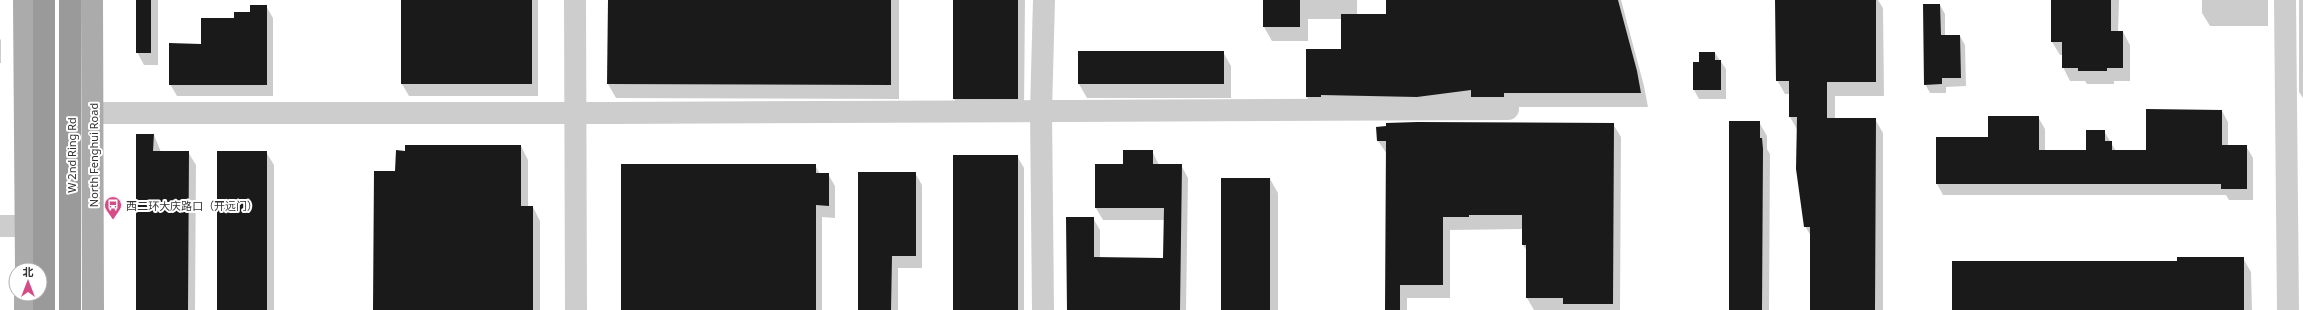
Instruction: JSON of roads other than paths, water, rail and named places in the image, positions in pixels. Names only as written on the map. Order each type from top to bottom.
[{"type":"highway","points":[[44,0],[44,310]]},
{"type":"highway","name":"W 2nd Ring Rd","points":[[70,0],[70,310]]},
{"type":"main road","points":[[24,0],[26,262]]},
{"type":"main road","name":"North Fenghui Road","points":[[92,0],[93,310]]},
{"type":"street","points":[[575,0],[574,113],[576,310]]},
{"type":"street","points":[[1043,310],[1041,111],[1044,0]]},
{"type":"street","points":[[2285,0],[2288,310]]},
{"type":"street","points":[[93,112],[574,113],[1508,109]]},
{"type":"street","points":[[0,226],[26,226]]},
{"type":"place","name":"西二环大庆路口（开远门）","points":[[113,220]]}]
